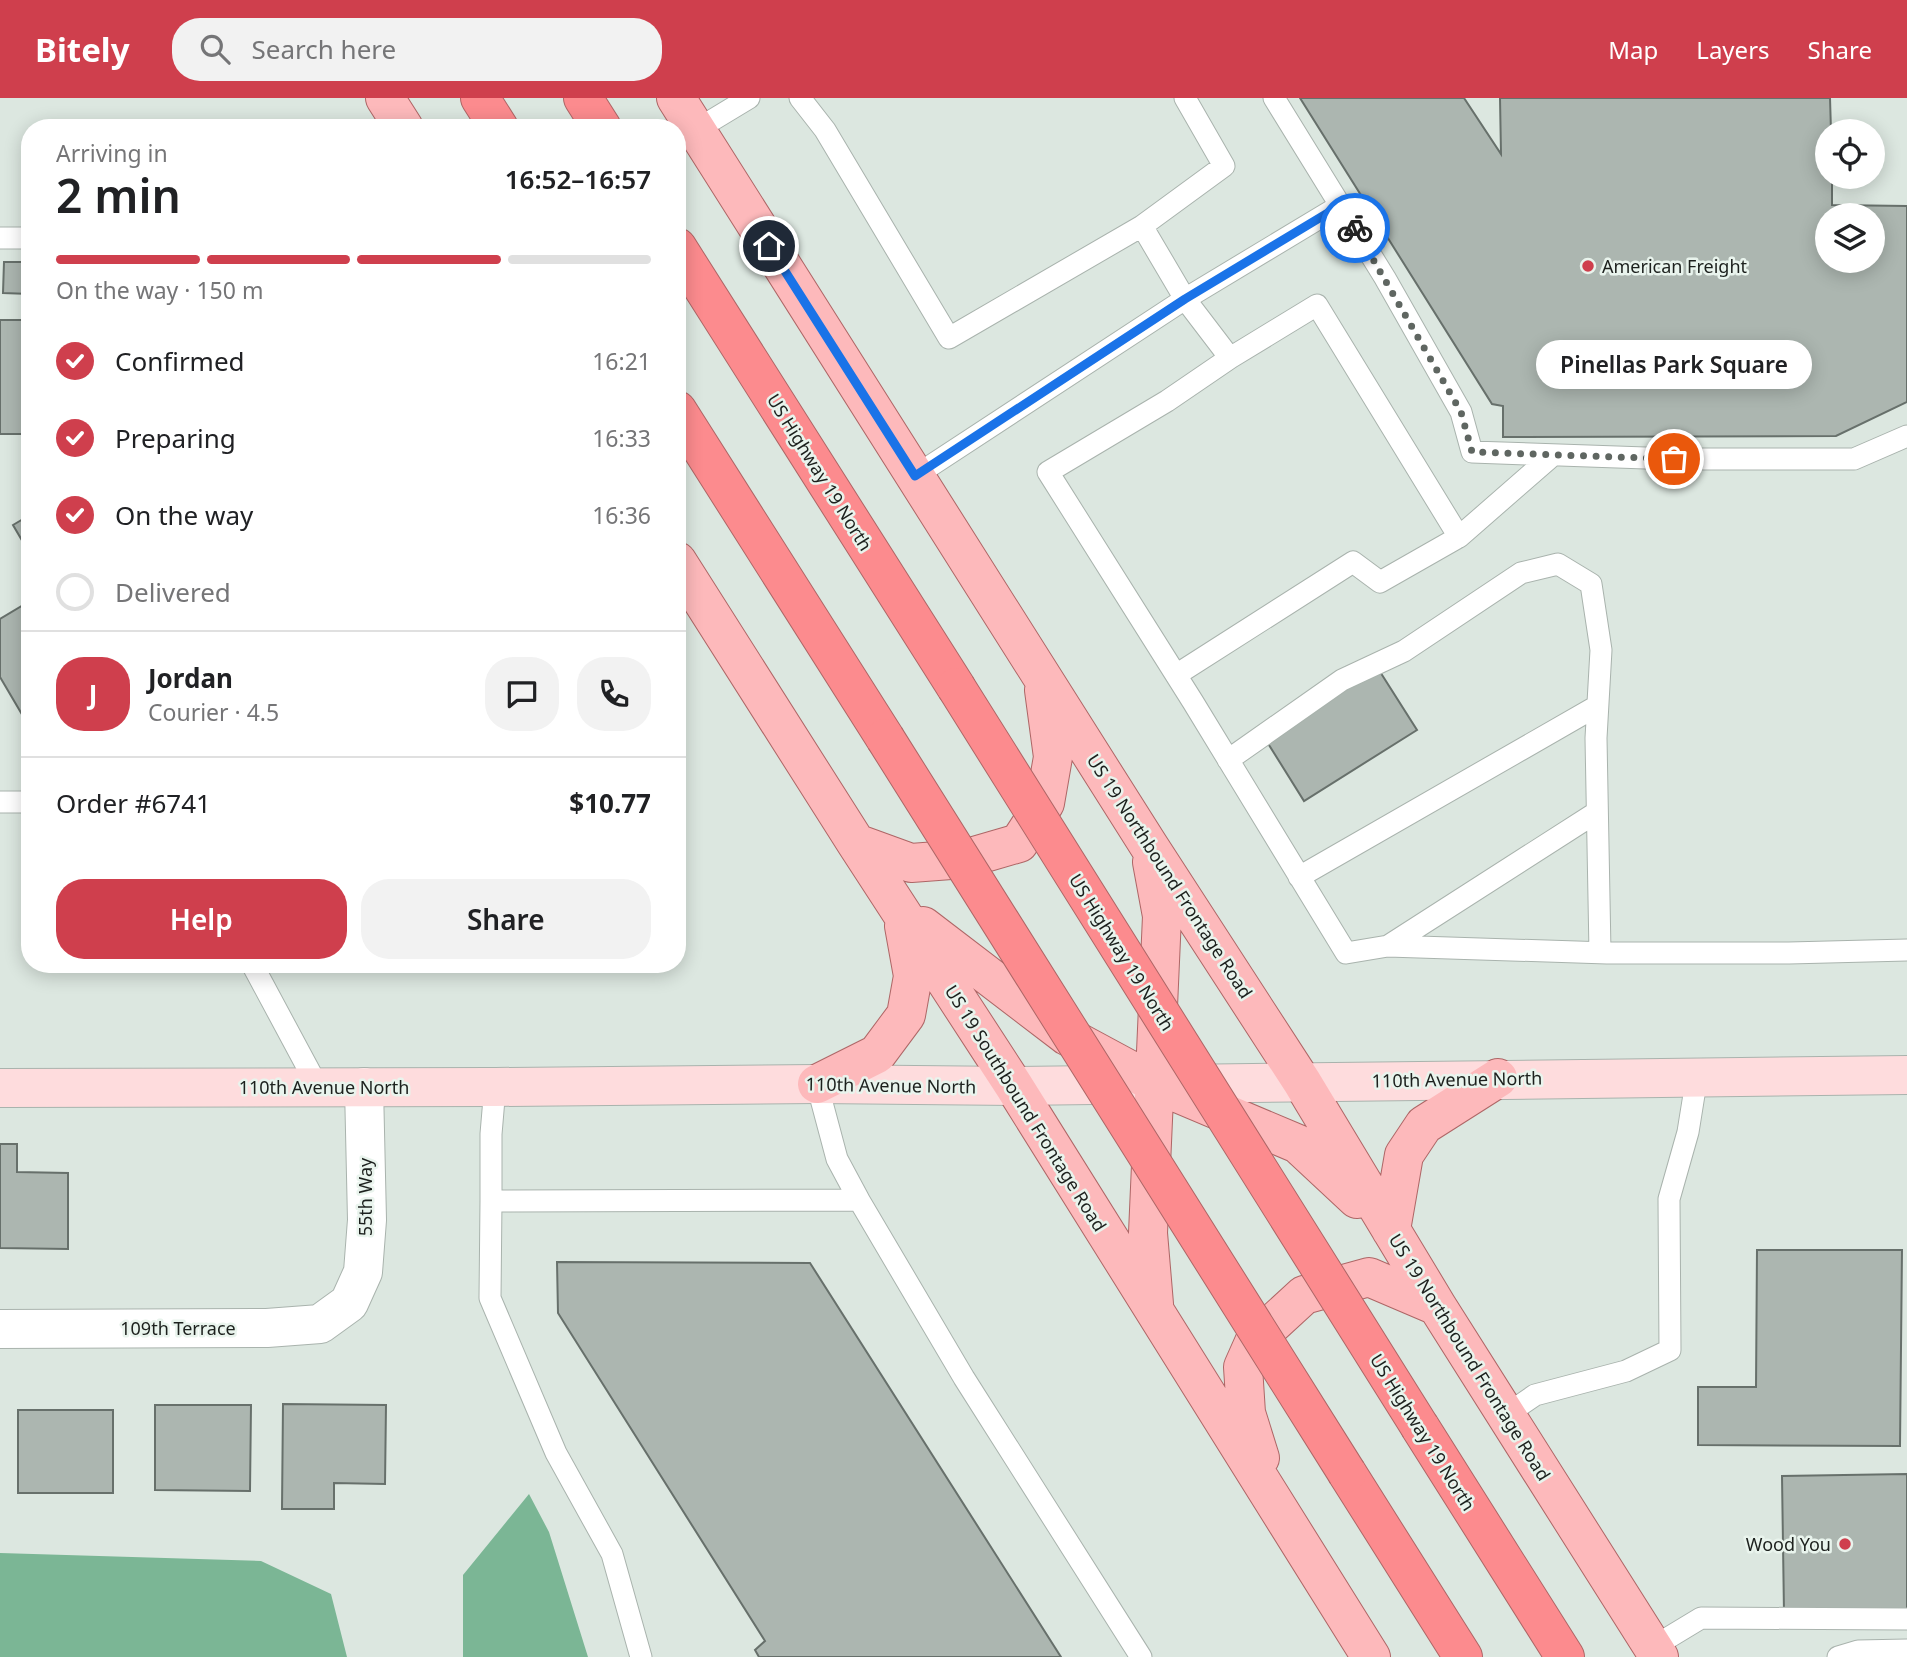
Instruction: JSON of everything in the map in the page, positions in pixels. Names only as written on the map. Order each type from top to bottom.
[{"type":"highway","points":[[480,98],[493,119]]},
{"type":"highway","points":[[583,98],[596,119]]},
{"type":"highway","name":"US Highway 19 North","points":[[686,261],[1565,1657]]},
{"type":"highway","points":[[686,424],[1463,1657]]},
{"type":"main road","points":[[385,98],[398,119]]},
{"type":"main road","name":"US 19 Northbound Frontage Road","points":[[676,98],[1149,846],[1302,1082],[1437,1306],[1656,1652]]},
{"type":"main road","name":"US 19 Southbound Frontage Road","points":[[686,575],[1014,1086],[1371,1657]]},
{"type":"main road","points":[[856,843],[911,863],[964,859],[1019,843],[1045,803],[1053,757],[1042,676]]},
{"type":"main road","points":[[1149,846],[1162,916],[1148,1233],[1154,1312]]},
{"type":"main road","points":[[817,1084],[877,1054],[906,1015],[913,976],[902,910]]},
{"type":"main road","points":[[902,910],[1067,1036],[1156,1084],[1298,1144],[1391,1230]]},
{"type":"main road","points":[[1391,1230],[1404,1155],[1424,1125],[1498,1078]]},
{"type":"main road","points":[[1276,1506],[1246,1413],[1243,1367],[1255,1340],[1304,1295],[1369,1277],[1437,1306]]},
{"type":"street","name":"110th Avenue North","points":[[0,1088],[817,1084],[1014,1086],[1907,1074]]},
{"type":"street","name":"55th Way","points":[[349,1303],[363,1272],[367,1220],[365,1087]]},
{"type":"street","name":"109th Terrace","points":[[0,1329],[267,1328],[320,1324],[349,1303]]},
{"type":"lane","points":[[696,130],[749,98]]},
{"type":"lane","points":[[800,98],[825,130],[949,338],[1142,226],[1224,166],[1185,98]]},
{"type":"lane","points":[[1274,98],[1385,278],[1461,412],[1472,452],[1674,459],[1854,459],[1907,436]]},
{"type":"lane","points":[[915,476],[1185,299],[1341,205]]},
{"type":"lane","points":[[1142,226],[1185,299],[1230,358]]},
{"type":"lane","points":[[0,238],[21,238]]},
{"type":"lane","points":[[1460,537],[1317,305],[1230,358],[1167,401],[1048,472],[1346,953],[1388,946],[1600,952],[1789,953],[1907,950]]},
{"type":"lane","points":[[1176,675],[1353,562],[1380,582],[1460,537],[1553,455]]},
{"type":"lane","points":[[1228,760],[1342,680],[1404,651],[1521,573],[1558,564],[1591,584],[1601,650],[1597,812],[1600,952]]},
{"type":"lane","points":[[1299,877],[1598,696]]},
{"type":"lane","points":[[0,802],[21,802]]},
{"type":"lane","points":[[1388,946],[1597,812]]},
{"type":"lane","points":[[257,973],[318,1087]]},
{"type":"lane","points":[[1506,1415],[1535,1395],[1626,1371],[1670,1350],[1670,1199],[1688,1132],[1697,1076]]},
{"type":"lane","points":[[817,1084],[836,1159],[859,1200],[964,1378],[1141,1657]]},
{"type":"lane","points":[[495,1087],[491,1134],[490,1298],[556,1453],[612,1554],[642,1657]]},
{"type":"lane","points":[[491,1201],[859,1200]]},
{"type":"lane","points":[[1656,1652],[1701,1618],[1907,1619]]},
{"type":"lane","points":[[1838,1657],[1858,1651],[1907,1650]]},
{"type":"shaded area","points":[[529,1494],[549,1532],[588,1657],[463,1657],[463,1575]]},
{"type":"shaded area","points":[[0,1553],[261,1561],[331,1594],[347,1657],[0,1657]]},
{"type":"building","points":[[1300,98],[1464,98],[1501,154],[1500,98],[1830,98],[1831,119],[1815,119],[1815,189],[1832,189],[1832,203],[1815,203],[1815,273],[1885,273],[1885,206],[1907,206],[1907,402],[1836,436],[1503,437],[1503,406],[1492,404]]},
{"type":"building","points":[[4,262],[21,262],[21,294],[3,293]]},
{"type":"building","points":[[0,320],[21,320],[21,434],[0,434]]},
{"type":"building","points":[[21,520],[21,539],[13,525]]},
{"type":"building","points":[[21,606],[21,713],[0,677],[0,619]]},
{"type":"building","points":[[1377,667],[1417,730],[1304,801],[1264,737]]},
{"type":"building","points":[[0,1144],[17,1144],[17,1172],[68,1173],[68,1249],[0,1248]]},
{"type":"building","points":[[1757,1250],[1902,1250],[1900,1446],[1698,1445],[1698,1387],[1756,1387]]},
{"type":"building","points":[[557,1262],[810,1263],[1061,1657],[759,1657],[755,1650],[765,1641],[558,1313]]},
{"type":"building","points":[[283,1404],[386,1405],[385,1484],[334,1483],[334,1509],[282,1509]]},
{"type":"building","points":[[155,1405],[251,1405],[250,1491],[155,1490]]},
{"type":"building","points":[[18,1410],[113,1410],[113,1493],[18,1493]]},
{"type":"building","name":"Wood You","points":[[1907,1474],[1907,1611],[1784,1613],[1782,1476]]},
{"type":"way so far","points":[[1355,228],[1461,412],[1472,452],[1674,459]]},
{"type":"place","name":"American Freight","points":[[1588,266]]},
{"type":"place","name":"Pinellas Park Square","points":[[1674,459]]},
{"type":"place","name":"Wood You","points":[[1845,1544]]},
{"type":"route","points":[[769,246],[915,476],[1185,299],[1341,205],[1355,228]]}]
